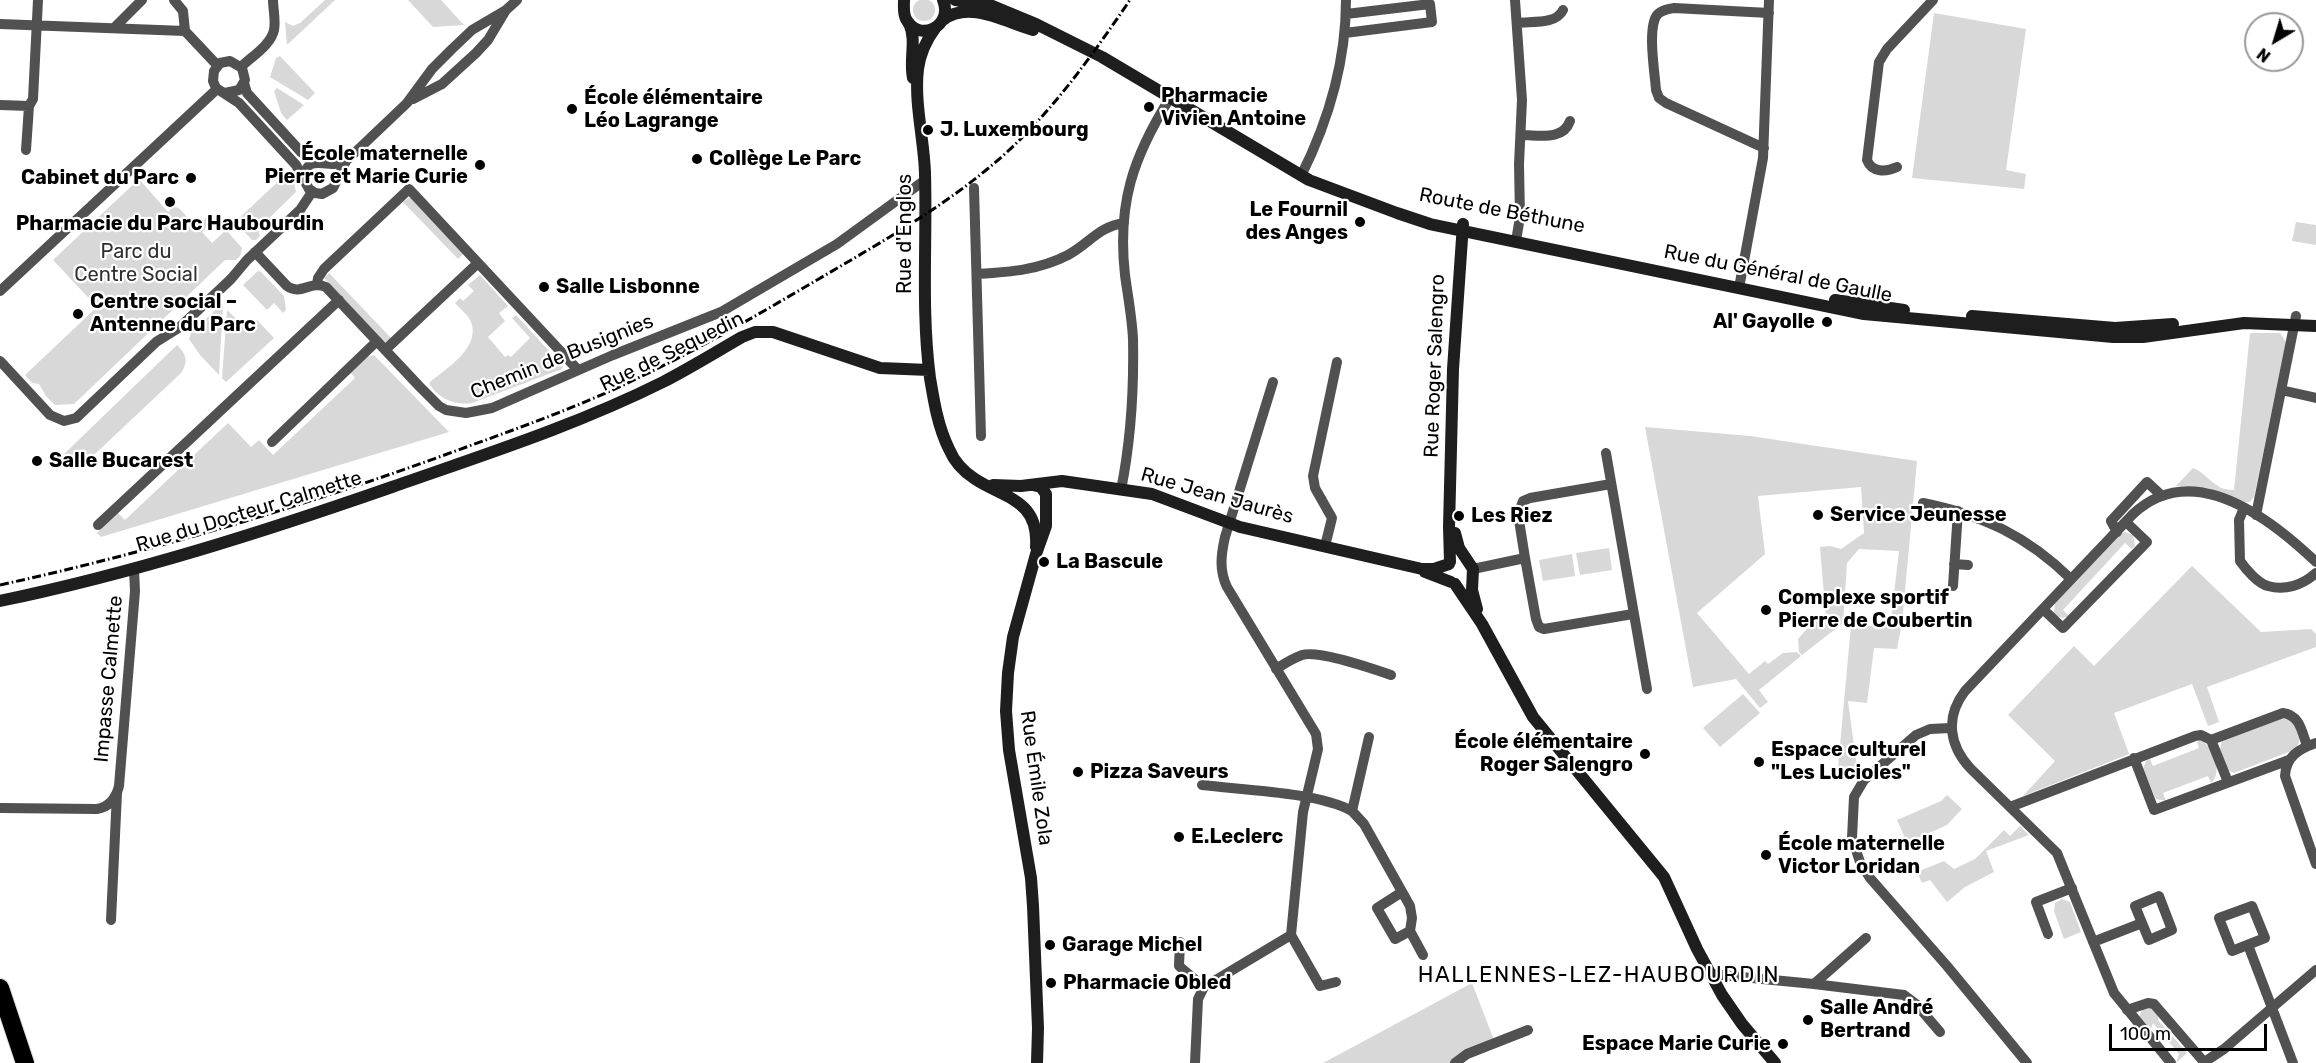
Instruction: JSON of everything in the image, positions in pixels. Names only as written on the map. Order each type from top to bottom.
[{"type":"highway","points":[[0,988],[25,1063]]},
{"type":"main road","points":[[939,24],[945,11],[943,0]]},
{"type":"main road","points":[[955,0],[994,6],[1064,38]]},
{"type":"main road","name":"Rue d'Englos","points":[[905,2],[905,15],[914,41],[911,67],[918,98]]},
{"type":"main road","points":[[909,23],[922,31],[939,24],[956,12],[968,11],[1064,38]]},
{"type":"main road","name":"Rue d'Englos","points":[[939,24],[920,58],[918,70],[925,180],[924,321],[929,370],[936,412],[943,435],[953,457],[976,479]]},
{"type":"main road","name":"Rue du Général de Gaulle","points":[[1064,38],[1102,57],[1301,176],[1323,186],[1423,222],[1462,226],[1740,285]]},
{"type":"main road","name":"Rue Roger Salengro","points":[[1450,563],[1453,357],[1462,226]]},
{"type":"main road","name":"Route de Béthune","points":[[1516,238],[1615,254]]},
{"type":"main road","name":"Rue du Général de Gaulle","points":[[1615,254],[1864,314],[2113,337],[2143,337],[2232,324],[2316,318]]},
{"type":"main road","name":"Rue du Général de Gaulle","points":[[2295,320],[2316,326]]},
{"type":"main road","name":"Rue de Sequedin","points":[[506,446],[646,390],[755,332],[778,333],[880,368],[929,370]]},
{"type":"main road","name":"Rue du Docteur Calmette","points":[[0,601],[134,569],[292,521],[506,446]]},
{"type":"main road","points":[[976,479],[1011,496],[1024,507],[1039,511],[1058,487],[1077,483]]},
{"type":"main road","name":"Rue Jean Jaurès","points":[[976,479],[998,486],[1031,485],[1051,481],[1077,483],[1158,496],[1230,524],[1415,568],[1431,570],[1450,563]]},
{"type":"main road","points":[[1036,554],[1036,528],[1024,507],[1020,494],[1031,485],[1041,487],[1046,500]]},
{"type":"main road","name":"Rue Émile Zola","points":[[1036,1063],[1038,1028],[1031,878],[1011,762],[1006,711],[1011,650],[1036,554],[1045,533],[1046,500]]},
{"type":"main road","name":"Rue Roger Salengro","points":[[1450,511],[1458,544],[1472,570],[1472,590],[1482,624]]},
{"type":"main road","points":[[1453,583],[1466,584],[1472,570],[1460,558],[1450,563],[1446,572],[1453,583],[1482,624],[1533,717],[1664,877],[1711,974],[1737,1017],[1775,1063]]},
{"type":"main road","name":"Rue Jean Jaurès","points":[[1415,568],[1453,583]]},
{"type":"street","points":[[26,150],[29,106],[33,99],[38,0]]},
{"type":"street","points":[[114,28],[141,0]]},
{"type":"street","points":[[174,0],[183,11],[185,31],[217,65]]},
{"type":"street","points":[[241,67],[273,35],[273,0]]},
{"type":"street","points":[[217,65],[212,77],[221,91],[239,103],[296,165],[312,192],[327,193],[333,188],[346,161],[407,103],[432,69],[468,34],[506,10],[517,0]]},
{"type":"street","points":[[1301,176],[1325,117],[1339,69],[1345,33],[1346,0]]},
{"type":"street","points":[[1515,0],[1522,80],[1520,217],[1516,238]]},
{"type":"street","points":[[1740,285],[1764,148],[1769,0]]},
{"type":"street","points":[[1897,167],[1890,170],[1876,170],[1867,160],[1877,71],[1879,62],[1887,49],[1933,0]]},
{"type":"street","points":[[1345,33],[1432,22],[1430,4],[1346,14]]},
{"type":"street","points":[[1764,148],[1659,98],[1656,90],[1652,29],[1656,16],[1674,8],[1769,13]]},
{"type":"street","points":[[407,103],[437,87],[450,77],[484,44],[506,10]]},
{"type":"street","points":[[1517,23],[1551,20],[1561,15],[1563,10]]},
{"type":"street","points":[[0,24],[185,31]]},
{"type":"street","points":[[217,65],[230,61],[241,67],[247,93],[302,152],[316,162],[329,164],[346,161]]},
{"type":"street","points":[[0,291],[221,91],[237,91],[244,83]]},
{"type":"street","points":[[1122,490],[1133,386],[1133,339],[1125,270],[1124,223],[1132,172],[1146,138],[1170,98]]},
{"type":"street","points":[[0,105],[29,106]]},
{"type":"street","points":[[1521,135],[1559,134],[1566,130],[1570,121]]},
{"type":"street","points":[[304,180],[306,170],[316,162]]},
{"type":"street","points":[[329,164],[335,170],[337,179]]},
{"type":"street","name":"Chemin de Busignies","points":[[385,350],[431,399],[446,410],[482,411],[721,312],[837,244],[925,180]]},
{"type":"street","points":[[975,188],[981,436]]},
{"type":"street","points":[[317,284],[324,269],[409,189],[578,370]]},
{"type":"street","points":[[0,361],[53,417],[64,421],[76,418],[156,342],[188,319],[231,279],[255,252],[300,210],[312,192]]},
{"type":"street","points":[[978,274],[1012,272],[1040,267],[1078,249],[1107,226],[1124,223]]},
{"type":"street","points":[[255,252],[293,290],[317,284],[326,287],[385,350],[478,263]]},
{"type":"street","points":[[98,525],[339,300]]},
{"type":"street","points":[[2256,515],[2295,320]]},
{"type":"street","points":[[272,442],[377,341]]},
{"type":"street","points":[[1326,546],[1332,518],[1315,488],[1313,476],[1337,362]]},
{"type":"street","points":[[1273,382],[1221,555],[1223,576],[1317,739],[1318,749],[1302,821],[1291,935],[1320,986],[1336,982]]},
{"type":"street","points":[[2282,390],[2316,398]]},
{"type":"street","points":[[1606,453],[1647,689]]},
{"type":"street","points":[[2117,531],[2111,521],[2147,482],[2162,496]]},
{"type":"street","points":[[1611,484],[1523,501],[1518,514],[1525,558],[1539,627],[1544,629],[1633,614]]},
{"type":"street","points":[[2171,1063],[2114,993],[2061,859],[2054,849],[1961,758],[1952,738],[1954,711],[1961,696],[2117,531],[2143,506],[2162,496],[2184,491],[2198,491],[2220,497],[2244,508],[2288,535],[2316,562]]},
{"type":"street","points":[[1923,503],[1958,511],[2025,541],[2046,556],[2071,579]]},
{"type":"street","points":[[2244,508],[2239,520],[2240,561],[2264,585],[2298,585],[2306,583],[2316,573]]},
{"type":"street","points":[[1953,586],[1958,511]]},
{"type":"street","points":[[2043,609],[2063,628],[2147,542],[2126,522]]},
{"type":"street","points":[[1472,570],[1525,558]]},
{"type":"street","points":[[1954,564],[1968,565]]},
{"type":"street","name":"Impasse Calmette","points":[[111,920],[117,792],[135,591],[134,569]]},
{"type":"street","points":[[1276,669],[1303,654],[1314,654],[1391,675]]},
{"type":"street","points":[[2010,807],[2198,735],[2211,740],[2287,713],[2298,720],[2312,744],[2295,752],[2285,772],[2286,781],[2316,864]]},
{"type":"street","points":[[1951,728],[1930,729],[1916,735],[1864,780],[1854,797],[1852,838],[1860,862],[1870,878],[2027,1063]]},
{"type":"street","points":[[1352,812],[1369,738]]},
{"type":"street","points":[[2211,740],[2228,782]]},
{"type":"street","points":[[2134,759],[2154,810],[2289,760]]},
{"type":"street","points":[[1202,785],[1306,798],[1332,803],[1352,812],[1364,824],[1412,912],[1410,931],[1423,955]]},
{"type":"street","name":"Impasse Calmette","points":[[0,808],[97,809],[107,805],[117,792]]},
{"type":"street","points":[[2048,934],[2036,902],[2072,888]]},
{"type":"street","points":[[1402,892],[1377,908],[1395,939],[1410,931]]},
{"type":"street","points":[[2252,906],[2265,938],[2248,945],[2232,951],[2219,918],[2252,906]]},
{"type":"street","points":[[2093,942],[2142,923]]},
{"type":"street","points":[[1196,1063],[1198,999],[1204,987],[1291,935]]},
{"type":"street","points":[[1814,984],[1866,939]]},
{"type":"street","points":[[1180,942],[1179,966],[1204,987]]},
{"type":"street","points":[[2248,945],[2293,1063]]},
{"type":"street","points":[[2127,1011],[2148,1003],[2154,1004],[2203,1063],[2224,1049],[2316,970]]},
{"type":"street","points":[[1711,974],[1904,995],[1916,1004],[1940,1032]]},
{"type":"street","points":[[1455,1063],[1467,1054],[1528,1030]]},
{"type":"green space","points":[[924,-1],[932,2],[935,10],[932,18],[924,21],[916,18],[913,10],[916,2]]},
{"type":"green space","points":[[325,0],[335,0],[287,45],[285,22],[293,26],[300,23]]},
{"type":"green space","points":[[408,0],[441,0],[464,25],[433,27]]},
{"type":"green space","points":[[1934,13],[2026,29],[2006,170],[2026,174],[2024,189],[1912,178]]},
{"type":"green space","points":[[280,56],[315,93],[308,100],[270,77],[276,58]]},
{"type":"green space","points":[[277,88],[304,105],[287,120],[281,113],[274,91]]},
{"type":"green space","points":[[289,174],[293,178],[296,192],[258,229],[260,236],[252,240],[235,222],[284,176]]},
{"type":"green space","name":"Parc du Centre Social","points":[[139,179],[168,212],[174,206],[180,209],[196,227],[211,213],[216,218],[202,232],[212,243],[226,230],[242,248],[240,256],[236,260],[225,260],[74,404],[55,405],[39,384],[32,383],[25,375],[97,307],[53,260]]},
{"type":"green space","points":[[410,197],[463,254],[458,259],[403,202]]},
{"type":"green space","points":[[2296,222],[2316,225],[2316,245],[2292,241]]},
{"type":"green space","points":[[258,271],[284,296],[286,310],[283,313],[274,303],[267,310],[243,285]]},
{"type":"green space","points":[[329,273],[391,338],[383,341],[324,278]]},
{"type":"green space","points":[[480,275],[508,306],[499,313],[505,321],[488,337],[505,357],[508,355],[511,357],[530,338],[512,318],[516,315],[563,366],[562,369],[472,403],[453,402],[442,397],[429,383],[459,358],[470,343],[473,334],[471,322],[455,303],[460,298],[463,301],[474,291],[468,285]]},
{"type":"green space","points":[[223,303],[219,375],[189,339],[191,333]]},
{"type":"green space","points":[[227,310],[247,329],[257,320],[274,338],[226,382],[222,378]]},
{"type":"green space","points":[[2250,333],[2280,333],[2286,342],[2254,497],[2250,502],[2244,502],[2208,488],[2176,486],[2193,468],[2221,488],[2234,490]]},
{"type":"green space","points":[[177,345],[183,351],[185,358],[185,365],[181,373],[79,469],[63,455]]},
{"type":"green space","points":[[374,355],[449,432],[101,537],[97,533],[118,513],[125,520],[228,423],[251,447],[259,440],[273,455],[355,378],[350,372],[367,357]]},
{"type":"green space","points":[[1645,427],[1750,436],[1917,461],[1902,623],[1897,649],[1874,648],[1867,703],[1848,701],[1858,775],[1854,779],[1842,776],[1836,769],[1851,625],[1890,627],[1899,551],[1859,549],[1847,563],[1843,623],[1802,655],[1799,652],[1798,639],[1813,622],[1826,620],[1820,547],[1830,546],[1841,549],[1864,533],[1861,487],[1758,496],[1765,554],[1697,613],[1749,674],[1765,661],[1768,664],[1783,653],[1797,652],[1801,656],[1759,690],[1768,702],[1760,708],[1736,679],[1693,687]]},
{"type":"green space","points":[[2125,532],[2133,535],[2135,546],[2132,549],[2125,543],[2063,610],[2069,616],[2063,618],[2056,615],[2054,613],[2055,602],[2120,534]]},
{"type":"green space","points":[[1609,548],[1612,570],[1580,575],[1576,553]]},
{"type":"green space","points":[[1572,554],[1575,576],[1543,581],[1539,560]]},
{"type":"green space","points":[[2192,566],[2261,632],[2311,629],[2316,634],[2316,647],[2207,687],[2219,722],[2208,726],[2192,684],[2114,713],[2129,754],[2023,796],[2055,761],[2008,715],[2074,646],[2094,666]]},
{"type":"green space","points":[[1743,694],[1760,713],[1720,747],[1703,728]]},
{"type":"green space","points":[[2281,718],[2293,721],[2299,736],[2299,744],[2294,750],[2234,773],[2227,770],[2220,749],[2222,741]]},
{"type":"green space","points":[[2201,740],[2213,754],[2217,767],[2215,778],[2211,783],[2208,776],[2163,793],[2166,801],[2156,799],[2143,769],[2146,761],[2150,759],[2153,766],[2199,748],[2197,742]]},
{"type":"green space","points":[[1947,795],[1962,809],[1947,825],[1907,843],[1897,820],[1941,801]]},
{"type":"green space","points":[[2020,826],[2029,835],[1986,851],[1994,872],[1965,887],[1947,902],[1930,880],[1922,883],[1917,872],[1944,861],[1954,869],[1975,859],[2004,830],[2010,836]]},
{"type":"green space","points":[[2062,899],[2070,902],[2081,932],[2064,939],[2054,911],[2055,903]]},
{"type":"green space","points":[[1472,983],[1494,1040],[1450,1063],[1323,1063]]},
{"type":"green space","points":[[2150,1007],[2158,1014],[2158,1020],[2187,1053],[2176,1063],[2179,1054],[2153,1023],[2150,1032],[2139,1017],[2142,1010]]},
{"type":"railway","points":[[0,585],[167,544],[276,512],[385,476],[566,410],[615,389],[685,354],[891,236],[939,205],[985,171],[1025,135],[1057,99],[1130,0]]},
{"type":"place","name":"Pharmacie Vivien Antoine","points":[[1149,107]]},
{"type":"place","name":"École élémentaire Léo Lagrange","points":[[572,109]]},
{"type":"place","name":"J. Luxembourg","points":[[928,130]]},
{"type":"place","name":"Collège Le Parc","points":[[697,159]]},
{"type":"place","name":"École maternelle Pierre et Marie Curie","points":[[480,165]]},
{"type":"place","name":"Cabinet du Parc","points":[[191,178]]},
{"type":"place","name":"Pharmacie du Parc Haubourdin","points":[[170,202]]},
{"type":"place","name":"Le Fournil des Anges","points":[[1360,222]]},
{"type":"place","name":"Salle Lisbonne","points":[[544,287]]},
{"type":"place","name":"Centre social – Antenne du Parc","points":[[78,314]]},
{"type":"place","name":"Al' Gayolle","points":[[1827,322]]},
{"type":"place","name":"Salle Bucarest","points":[[37,461]]},
{"type":"place","name":"Service Jeunesse","points":[[1818,515]]},
{"type":"place","name":"Les Riez","points":[[1459,516]]},
{"type":"place","name":"La Bascule","points":[[1044,562]]},
{"type":"place","name":"Complexe sportif Pierre de Coubertin","points":[[1766,610]]},
{"type":"place","name":"École élémentaire Roger Salengro","points":[[1645,754]]},
{"type":"place","name":"Espace culturel \"Les Lucioles\"","points":[[1759,762]]},
{"type":"place","name":"Pizza Saveurs","points":[[1078,772]]},
{"type":"place","name":"E.Leclerc","points":[[1179,837]]},
{"type":"place","name":"École maternelle Victor Loridan","points":[[1766,855]]},
{"type":"place","name":"Garage Michel","points":[[1050,945]]},
{"type":"place","name":"Pharmacie Obled","points":[[1051,983]]},
{"type":"place","name":"Salle André Bertrand","points":[[1808,1020]]},
{"type":"place","name":"Espace Marie Curie","points":[[1783,1044]]},
{"type":"district","name":"HALLENNES-LEZ-HAUBOURDIN","points":[[1599,976]]}]
